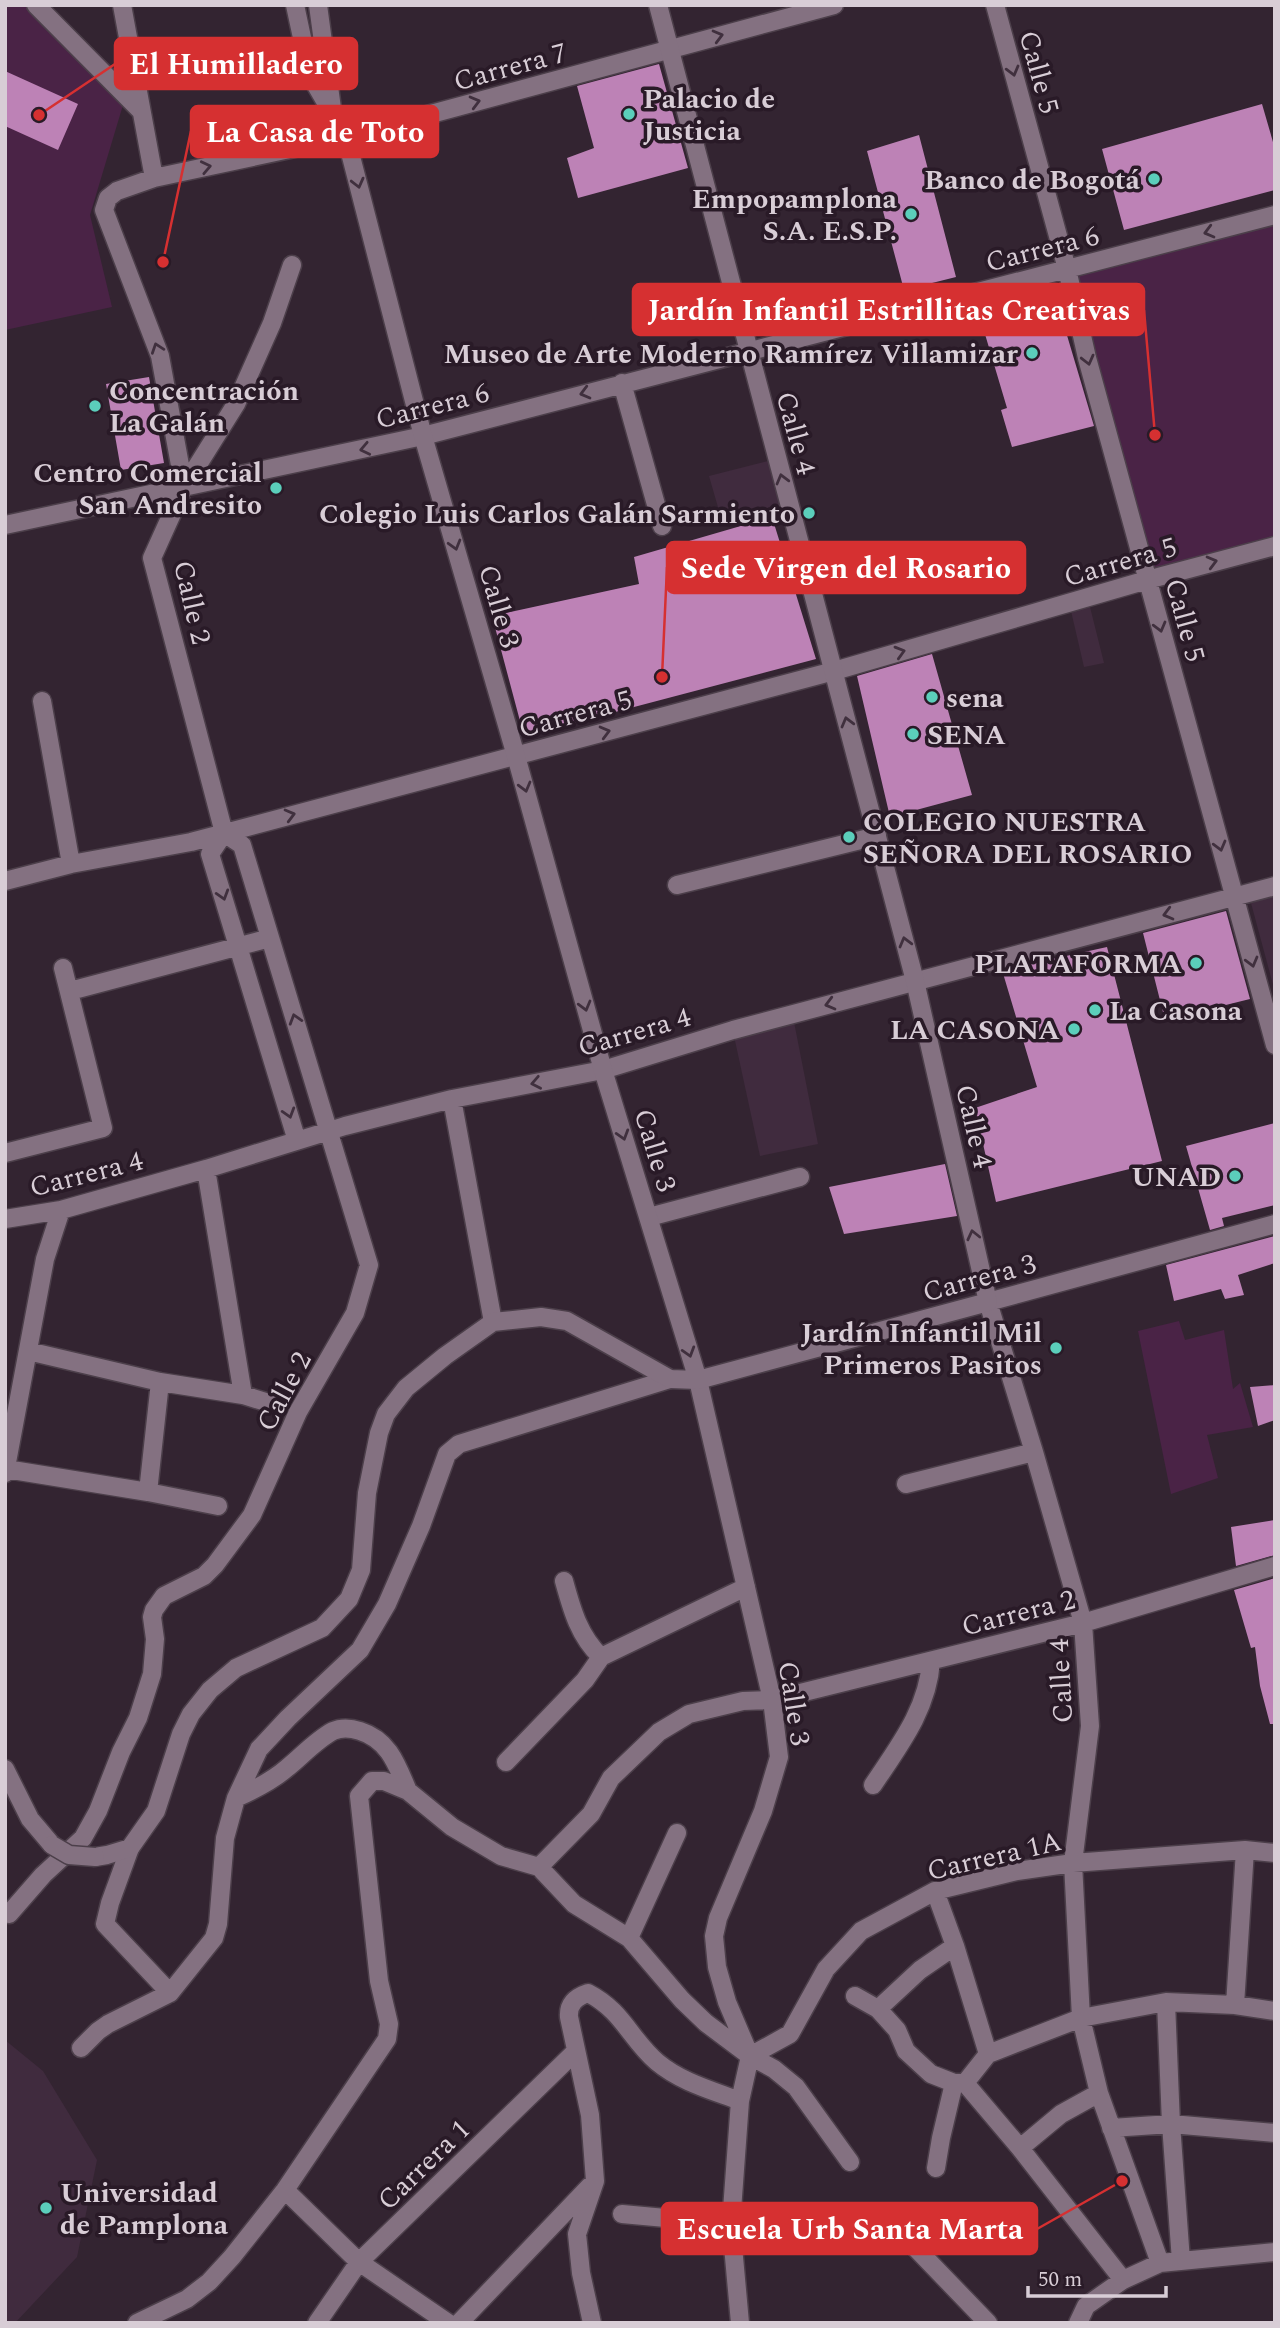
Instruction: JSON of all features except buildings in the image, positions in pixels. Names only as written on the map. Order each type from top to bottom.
[{"type":"street","points":[[36,5],[141,111]]},
{"type":"street","points":[[122,5],[154,178]]},
{"type":"street","name":"Calle 3","points":[[295,5],[310,75],[346,137],[423,436],[603,1070],[698,1380],[772,1700],[779,1758],[771,1789],[718,1918],[714,1936],[717,1967],[750,2056]]},
{"type":"street","points":[[318,5],[333,116]]},
{"type":"street","name":"Calle 4","points":[[658,5],[915,981],[988,1302],[1083,1623],[1090,1726],[1073,1863],[1081,2018],[1099,2093],[1160,2263]]},
{"type":"street","name":"Carrera 7","points":[[184,487],[160,356],[104,210],[108,198],[117,191],[154,178],[346,137],[834,5]]},
{"type":"street","name":"Calle 5","points":[[995,5],[1068,269],[1087,358],[1275,1045]]},
{"type":"street","name":"Carrera 6","points":[[5,525],[423,436],[1275,215]]},
{"type":"street","name":"Calle 2","points":[[9,1914],[43,1875],[83,1838],[98,1811],[121,1752],[138,1718],[152,1674],[154,1610],[164,1596],[204,1576],[252,1515],[298,1412],[355,1313],[369,1265],[242,845],[224,833],[152,558],[184,487],[236,404],[272,323],[292,265]]},
{"type":"street","points":[[622,383],[662,526]]},
{"type":"street","name":"Carrera 5","points":[[5,881],[71,864],[191,842],[834,671],[1147,580],[1275,546]]},
{"type":"street","points":[[42,701],[71,864]]},
{"type":"street","points":[[224,833],[210,854],[297,1141]]},
{"type":"street","points":[[677,885],[877,836]]},
{"type":"street","name":"Carrera 4","points":[[5,1219],[61,1210],[330,1131],[452,1099],[603,1070],[733,1030],[1275,886]]},
{"type":"street","points":[[70,991],[270,938]]},
{"type":"street","points":[[5,1153],[103,1128],[63,968]]},
{"type":"street","points":[[452,1099],[493,1322]]},
{"type":"street","points":[[206,1169],[243,1395]]},
{"type":"street","points":[[649,1217],[800,1177]]},
{"type":"street","points":[[61,1210],[45,1259],[6,1471],[148,1492],[218,1506]]},
{"type":"street","name":"Carrera 3","points":[[670,1379],[698,1380],[1275,1224]]},
{"type":"street","points":[[170,1993],[105,1924],[130,1848],[156,1811],[181,1734],[191,1714],[210,1690],[236,1668],[323,1628],[349,1600],[361,1570],[366,1538],[367,1493],[379,1433],[386,1414],[406,1388],[493,1322],[541,1317],[567,1321],[670,1379]]},
{"type":"street","points":[[28,1351],[160,1382],[243,1395],[269,1403]]},
{"type":"street","points":[[81,2048],[108,2024],[170,1993],[214,1938],[218,1924],[225,1838],[236,1798],[259,1749],[288,1718],[349,1662],[374,1629],[421,1526],[447,1454],[459,1444],[670,1379]]},
{"type":"street","points":[[148,1492],[160,1382]]},
{"type":"street","points":[[906,1484],[1034,1452]]},
{"type":"street","name":"Carrera 2","points":[[539,1867],[591,1814],[611,1778],[659,1732],[689,1714],[743,1701],[772,1700],[1083,1623],[1275,1566]]},
{"type":"street","points":[[564,1581],[574,1617],[584,1638],[601,1657]]},
{"type":"street","points":[[506,1762],[585,1681],[601,1657],[746,1587]]},
{"type":"street","points":[[873,1786],[916,1720],[930,1681],[931,1661]]},
{"type":"street","points":[[236,1798],[256,1789],[286,1769],[335,1730],[346,1728],[373,1735],[382,1742],[391,1753],[408,1791]]},
{"type":"street","points":[[5,1769],[30,1819],[52,1845],[69,1855],[95,1857],[130,1848]]},
{"type":"street","points":[[136,2323],[187,2300],[209,2282],[232,2257],[285,2190],[387,2039],[389,2024],[379,1981],[359,1796],[366,1786],[378,1780],[408,1791],[475,1842],[502,1856],[539,1867],[574,1904],[629,1938],[682,2000],[706,2023],[796,2087],[850,2162]]},
{"type":"street","points":[[629,1938],[677,1833]]},
{"type":"street","points":[[1235,2005],[1245,1850]]},
{"type":"street","name":"Carrera 1A","points":[[750,2056],[790,2034],[826,1969],[861,1931],[935,1891],[1017,1871],[1073,1863],[1245,1850],[1275,1853]]},
{"type":"street","points":[[935,1891],[955,1945],[988,2054]]},
{"type":"street","points":[[878,2009],[920,1970],[955,1945]]},
{"type":"street","points":[[592,2323],[581,2273],[577,2234],[595,2181],[590,2115],[569,2010],[573,2001],[588,1993],[611,2008],[645,2050],[677,2077],[740,2102]]},
{"type":"street","points":[[855,1996],[878,2009],[897,2030],[906,2051],[931,2074],[959,2083],[1020,2148],[1123,2280]]},
{"type":"street","points":[[1166,2002],[1181,2261]]},
{"type":"street","points":[[936,2168],[959,2083],[988,2054],[1081,2018],[1166,2002],[1235,2005],[1275,2011]]},
{"type":"street","name":"Carrera 1","points":[[317,2323],[359,2262],[576,2051]]},
{"type":"street","points":[[740,2323],[731,2224],[740,2102],[750,2056]]},
{"type":"street","points":[[1020,2148],[1061,2114],[1099,2093]]},
{"type":"street","points":[[1111,2128],[1171,2124],[1275,2133]]},
{"type":"street","points":[[459,2323],[595,2181]]},
{"type":"street","points":[[285,2190],[359,2262],[448,2323]]},
{"type":"street","points":[[622,2214],[731,2224]]},
{"type":"street","points":[[908,2240],[986,2322]]},
{"type":"street","points":[[1078,2323],[1123,2280],[1160,2263],[1275,2252]]},
{"type":"shaded area","points":[[5,5],[26,5],[123,105],[90,215],[112,307],[5,330]]},
{"type":"shaded area","points":[[1275,216],[1275,547],[1147,580],[1067,269]]},
{"type":"shaded area","points":[[768,461],[781,505],[722,521],[709,476]]},
{"type":"shaded area","points":[[1090,607],[1104,663],[1084,667],[1071,611]]},
{"type":"shaded area","points":[[1275,896],[1275,992],[1251,903]]},
{"type":"shaded area","points":[[794,1022],[818,1144],[760,1156],[734,1036]]},
{"type":"shaded area","points":[[1179,1321],[1185,1340],[1224,1330],[1233,1389],[1240,1383],[1253,1427],[1207,1435],[1218,1478],[1171,1494],[1138,1331]]},
{"type":"shaded area","name":"Universidad de Pamplona","points":[[5,2040],[43,2071],[97,2160],[77,2257],[15,2323],[5,2323]]},
{"type":"place","name":"Palacio de Justicia","points":[[629,114]]},
{"type":"place","name":"El Humilladero","points":[[39,115]]},
{"type":"place","name":"Banco de Bogotá","points":[[1154,179]]},
{"type":"place","name":"Empopamplona S.A. E.S.P.","points":[[911,214]]},
{"type":"place","name":"La Casa de Toto","points":[[163,262]]},
{"type":"place","name":"Museo de Arte Moderno Ramírez Villamizar","points":[[1032,353]]},
{"type":"place","name":"Concentración La Galán","points":[[95,406]]},
{"type":"place","name":"Jardín Infantil Estrillitas Creativas","points":[[1155,435]]},
{"type":"place","name":"Centro Comercial San Andresito","points":[[276,488]]},
{"type":"place","name":"Colegio Luis Carlos Galán Sarmiento","points":[[809,513]]},
{"type":"place","name":"Sede Virgen del Rosario","points":[[662,677]]},
{"type":"place","name":"sena","points":[[932,697]]},
{"type":"place","name":"SENA","points":[[913,734]]},
{"type":"place","name":"COLEGIO NUESTRA SEÑORA DEL ROSARIO","points":[[849,837]]},
{"type":"place","name":"PLATAFORMA","points":[[1196,963]]},
{"type":"place","name":"La Casona","points":[[1095,1010]]},
{"type":"place","name":"LA CASONA","points":[[1074,1029]]},
{"type":"place","name":"UNAD","points":[[1235,1176]]},
{"type":"place","name":"Jardín Infantil Mil Primeros Pasitos","points":[[1056,1348]]},
{"type":"place","name":"Escuela Urb Santa Marta","points":[[1122,2181]]},
{"type":"place","name":"Universidad de Pamplona","points":[[46,2208]]}]
